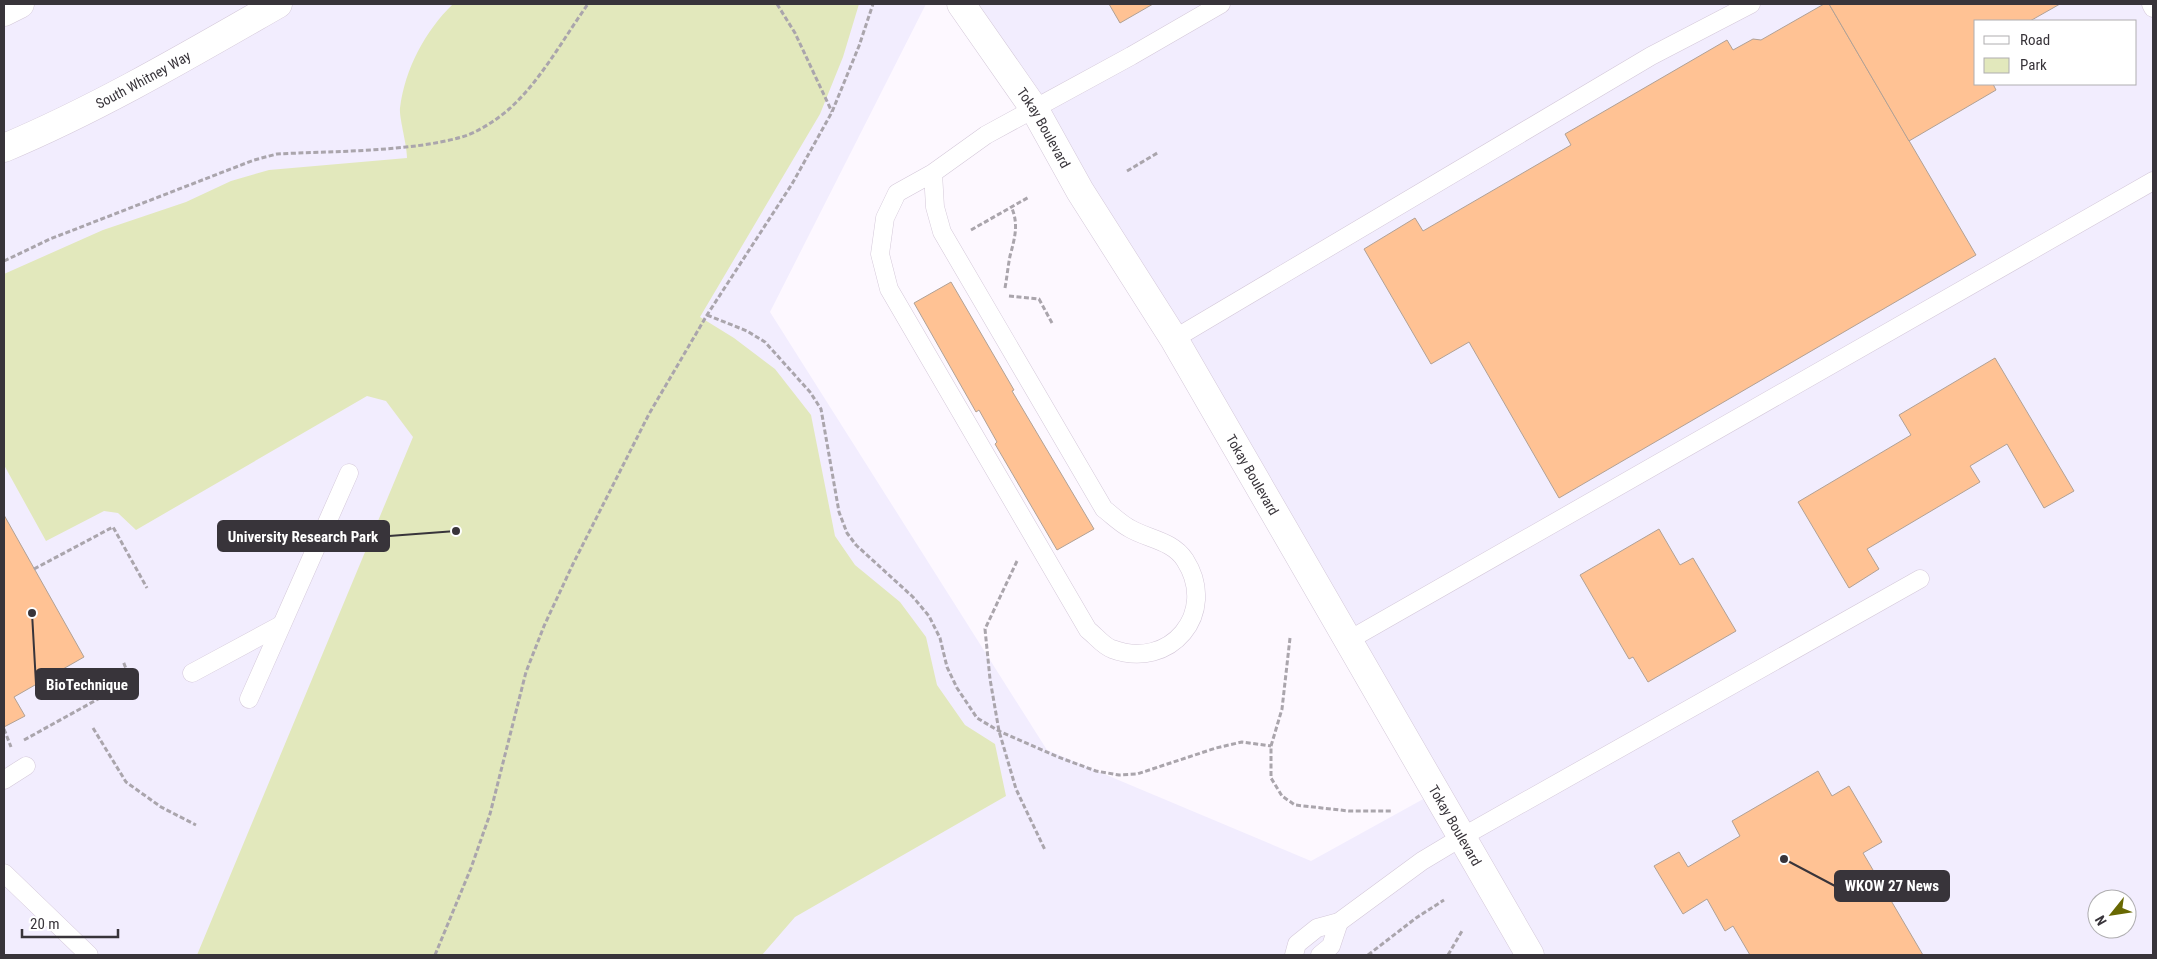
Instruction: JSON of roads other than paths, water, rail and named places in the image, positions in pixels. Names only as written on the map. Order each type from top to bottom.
[{"type":"street","points":[[4,12],[20,4]]},
{"type":"street","name":"South Whitney Way","points":[[4,148],[42,132],[177,62],[278,4]]},
{"type":"street","name":"Tokay Boulevard","points":[[961,4],[1035,110],[1080,191],[1174,339],[1530,955]]},
{"type":"lane","points":[[933,172],[935,207],[942,232],[1104,509],[1129,529],[1160,540],[1184,559],[1195,584],[1195,612],[1184,633],[1163,650],[1140,655],[1110,649],[1088,630],[889,289],[880,254],[885,218],[897,192],[933,172],[986,135],[1035,110],[1221,4]]},
{"type":"lane","points":[[1174,339],[1643,60],[1698,29],[1751,4]]},
{"type":"lane","points":[[2151,4],[2153,8]]},
{"type":"lane","points":[[1349,640],[2153,181]]},
{"type":"lane","points":[[249,699],[349,473]]},
{"type":"lane","points":[[1294,955],[1296,944],[1317,928],[1339,922],[1422,861],[1920,579]]},
{"type":"lane","points":[[192,673],[281,625]]},
{"type":"lane","points":[[4,780],[26,766]]},
{"type":"lane","points":[[4,873],[89,955]]},
{"type":"lane","points":[[1320,955],[1330,946],[1339,922]]},
{"type":"place","name":"University Research Park","points":[[456,531]]},
{"type":"place","name":"BioTechnique","points":[[32,613]]},
{"type":"place","name":"WKOW 27 News","points":[[1784,859]]}]
